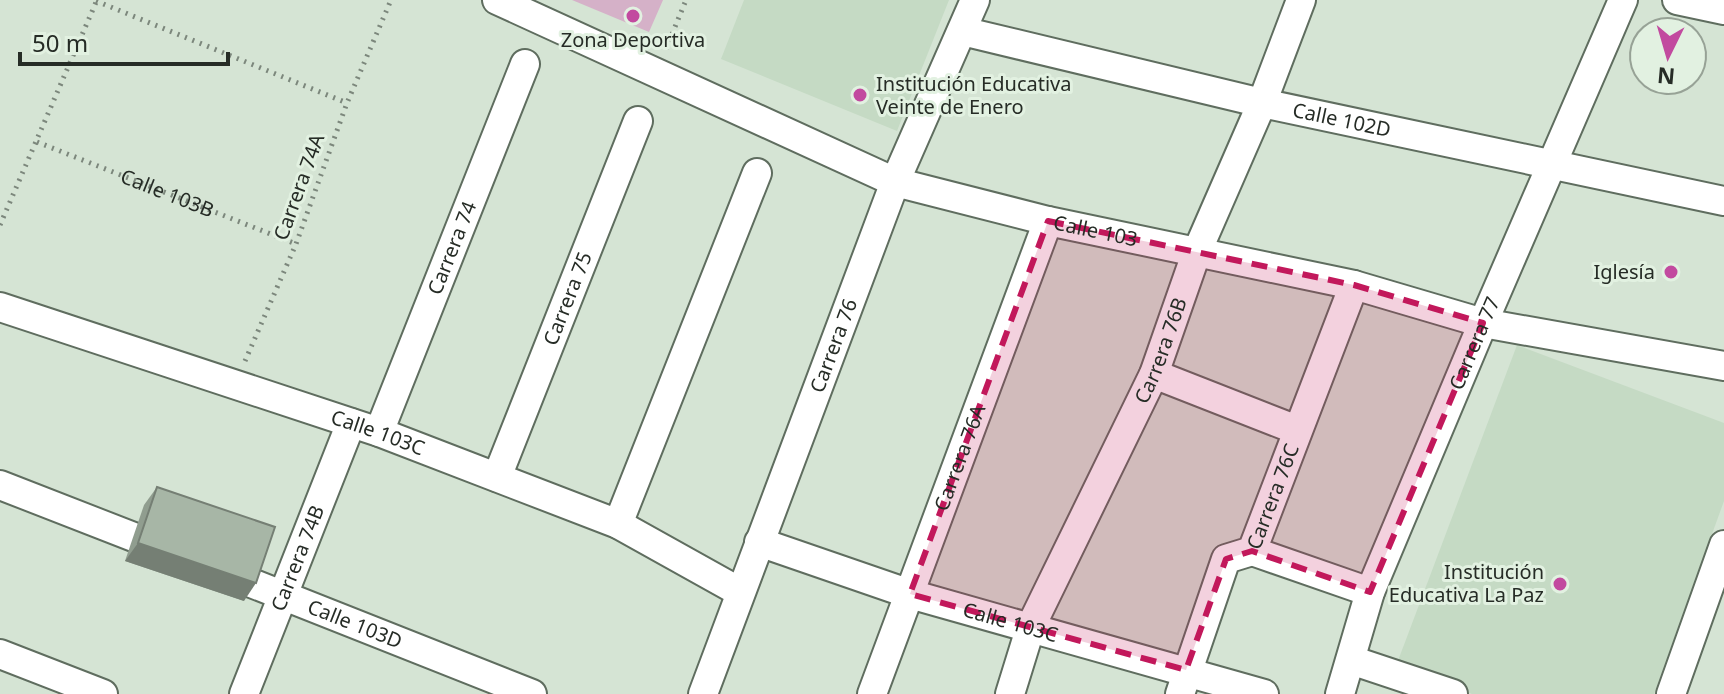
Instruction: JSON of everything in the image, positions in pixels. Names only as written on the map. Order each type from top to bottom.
[{"type":"street","name":"Calle 103","points":[[497,0],[895,182],[1048,221],[1354,285],[1483,323],[1724,366]]},
{"type":"street","name":"Carrera 76","points":[[703,694],[895,182],[975,0]]},
{"type":"street","name":"Carrera 76B","points":[[1010,694],[1031,626],[1154,374],[1196,254],[1262,103],[1301,0]]},
{"type":"street","name":"Carrera 77","points":[[1340,694],[1370,592],[1623,0]]},
{"type":"street","points":[[1677,0],[1724,10]]},
{"type":"street","name":"Calle 102D","points":[[962,31],[1262,103],[1724,201]]},
{"type":"street","name":"Carrera 74","points":[[379,432],[525,64]]},
{"type":"street","name":"Carrera 75","points":[[497,477],[638,121]]},
{"type":"street","points":[[618,524],[757,173]]},
{"type":"street","name":"Carrera 76A","points":[[872,694],[1048,221]]},
{"type":"street","name":"Carrera 76C","points":[[1183,682],[1226,559],[1252,551],[1354,285]]},
{"type":"street","name":"Calle 103C","points":[[0,307],[379,432],[497,477],[618,524],[740,592]]},
{"type":"street","points":[[1154,374],[1297,430]]},
{"type":"street","name":"Carrera 74B","points":[[244,694],[351,423]]},
{"type":"street","name":"Calle 103D","points":[[0,485],[532,694]]},
{"type":"street","name":"Calle 103C","points":[[759,542],[910,594],[1031,626],[1183,682],[1264,694]]},
{"type":"street","points":[[1671,694],[1724,545]]},
{"type":"street","points":[[1252,551],[1370,592]]},
{"type":"street","points":[[0,654],[103,694]]},
{"type":"street","points":[[1351,660],[1453,694]]},
{"type":"path","points":[[0,225],[96,0],[347,103]]},
{"type":"path","name":"Carrera 74A","points":[[235,384],[296,244],[347,103],[391,0]]},
{"type":"path","points":[[657,73],[686,0]]},
{"type":"path","name":"Calle 103B","points":[[37,142],[296,244]]},
{"type":"highlighted area","points":[[1048,221],[1354,285],[1483,323],[1370,592],[1252,551],[1226,559],[1186,670],[910,594]]},
{"type":"shaded area","name":"Zona Deportiva","points":[[572,0],[663,0],[649,32]]},
{"type":"shaded area","name":"Institución Educativa Veinte de Enero","points":[[744,0],[949,0],[897,131],[721,59]]},
{"type":"shaded area","name":"Institución Educativa La Paz","points":[[1517,345],[1724,423],[1724,501],[1654,694],[1472,694],[1396,666]]},
{"type":"building","points":[[157,487],[275,527],[256,583],[138,543]]},
{"type":"place","name":"Zona Deportiva","points":[[633,16]]},
{"type":"place","name":"Institución Educativa Veinte de Enero","points":[[860,95]]},
{"type":"place","name":"Iglesía","points":[[1671,272]]},
{"type":"place","name":"Institución Educativa La Paz","points":[[1560,584]]}]
